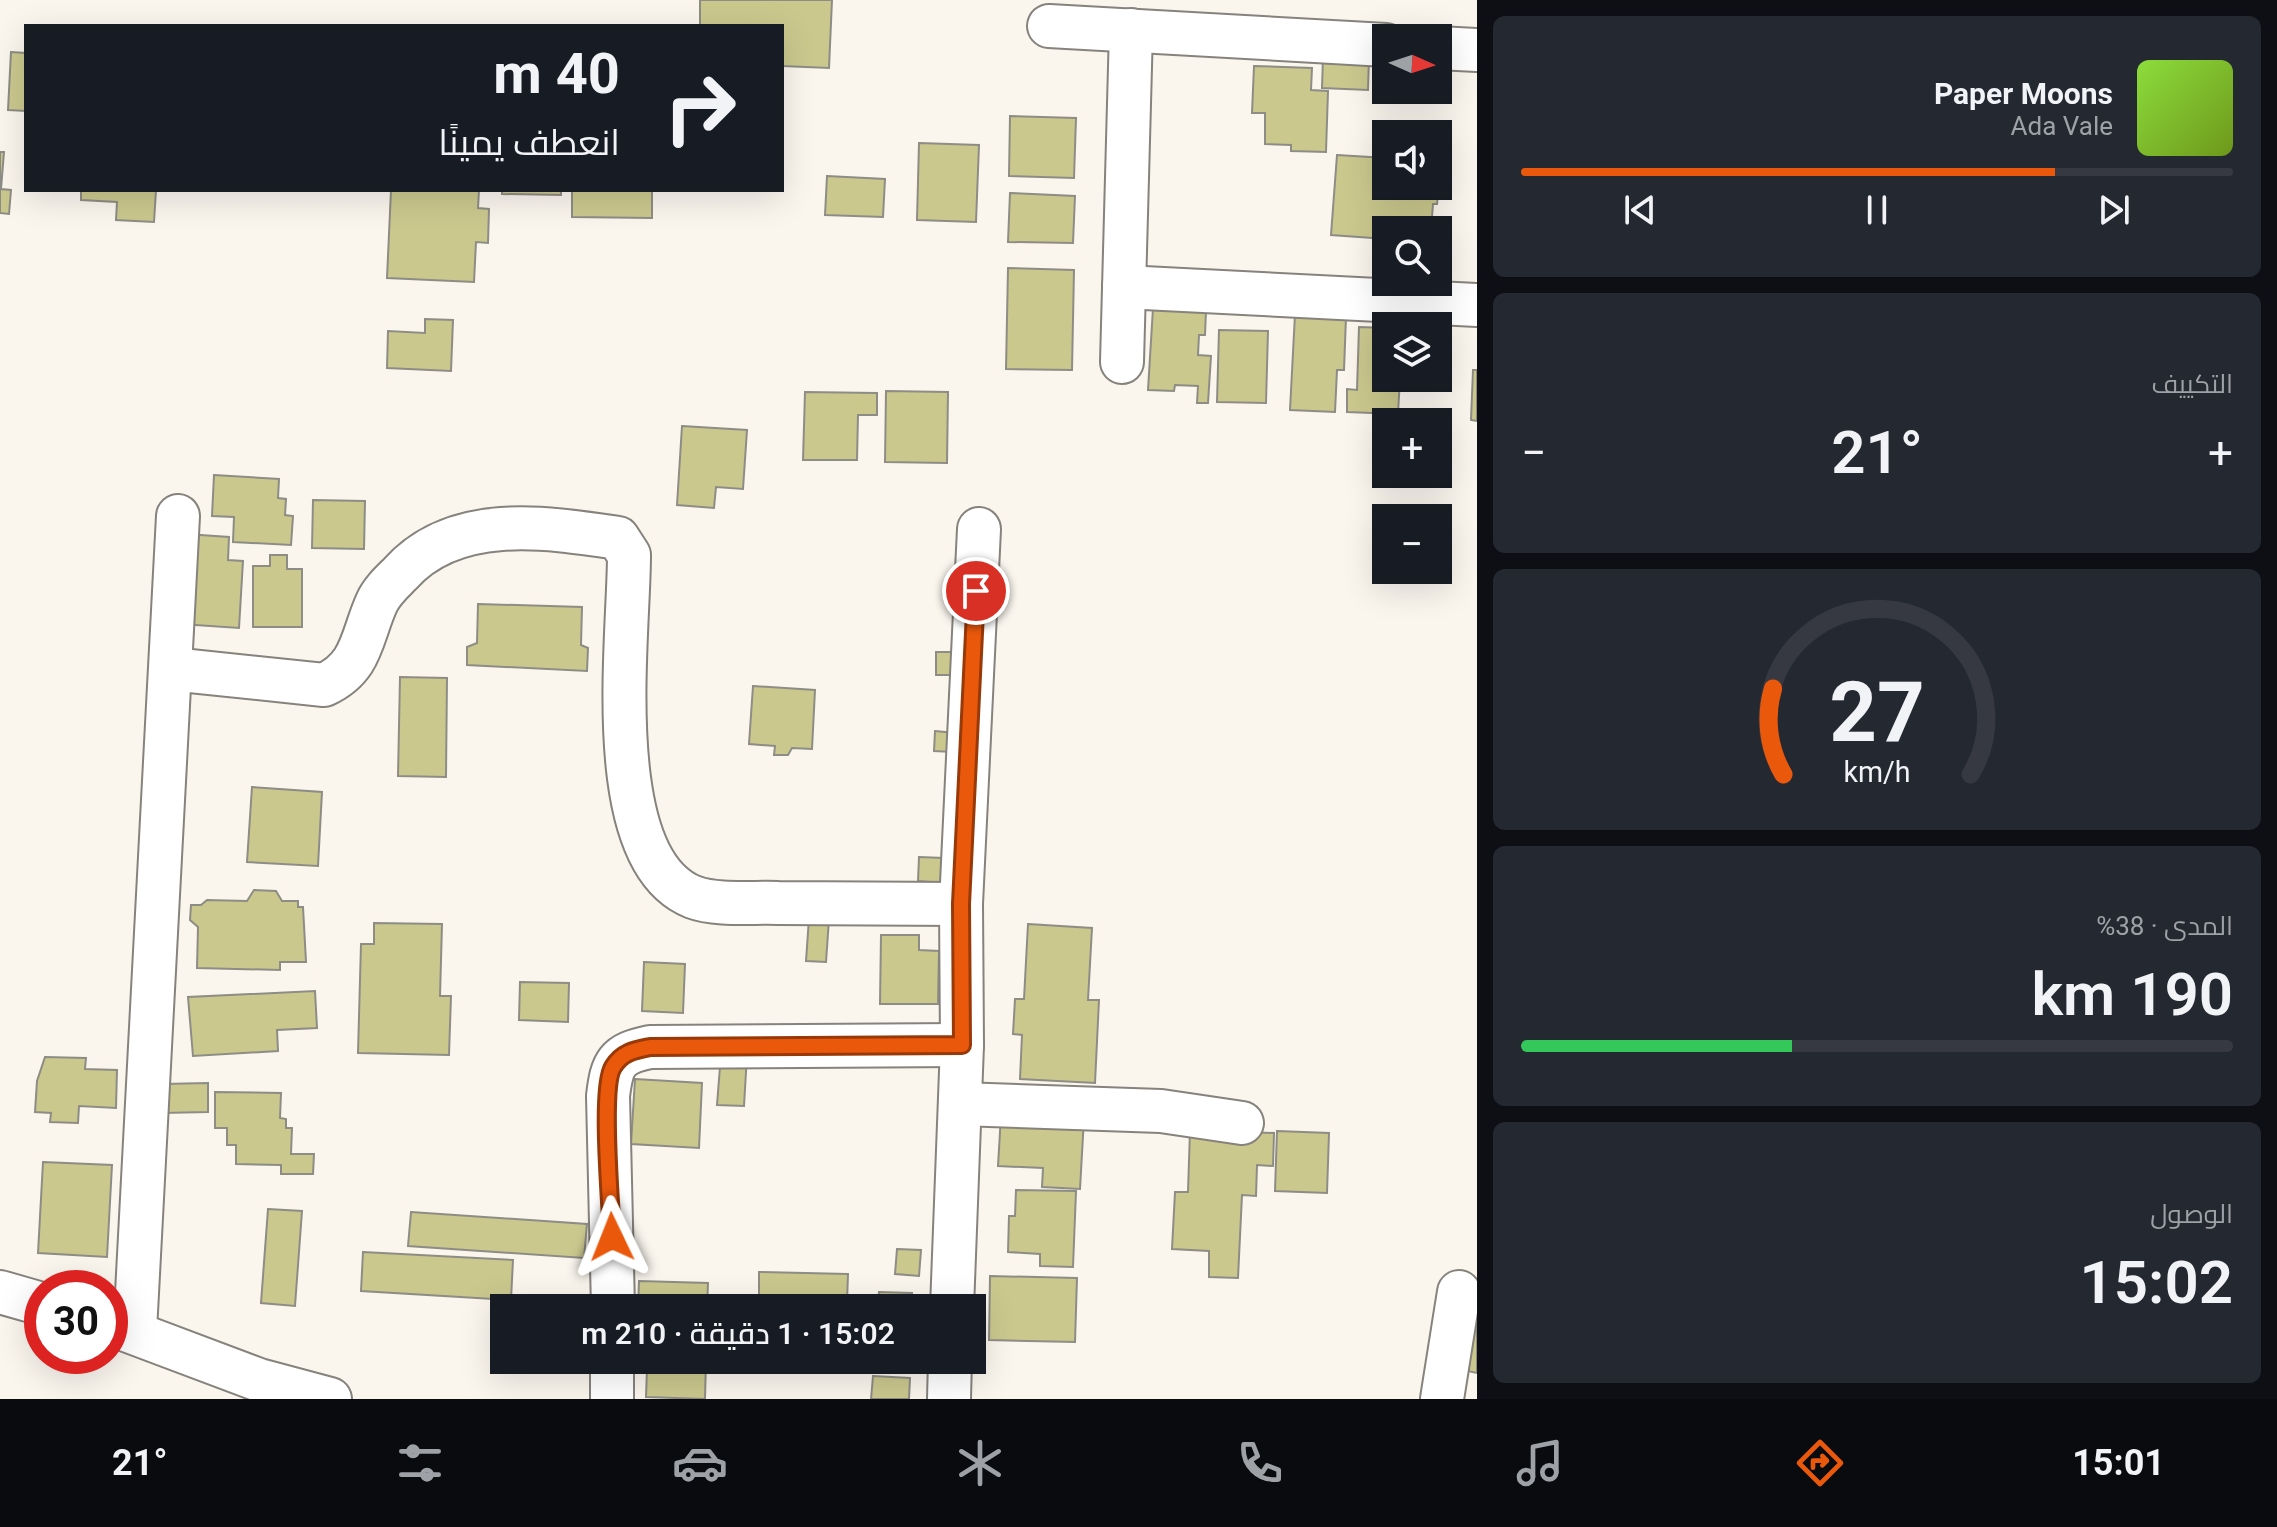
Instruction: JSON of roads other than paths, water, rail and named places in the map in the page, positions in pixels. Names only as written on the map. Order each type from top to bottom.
[{"type":"street","points":[[1049,26],[1372,44]]},
{"type":"street","points":[[1122,362],[1131,30]]},
{"type":"street","points":[[1452,49],[1477,50]]},
{"type":"street","points":[[1124,287],[1477,305]]},
{"type":"street","points":[[126,1270],[171,669],[178,516]]},
{"type":"street","points":[[171,669],[324,685],[354,664],[378,598],[412,561],[438,542],[472,532],[515,529],[618,538],[625,543],[629,555],[625,755],[631,801],[647,853],[669,880],[694,897],[741,902],[961,904]]},
{"type":"street","points":[[953,1294],[962,1045],[961,904],[979,529]]},
{"type":"street","points":[[613,1294],[608,1096],[612,1068],[627,1052],[650,1047],[962,1045]]},
{"type":"street","points":[[960,1104],[1161,1111],[1242,1123]]},
{"type":"street","points":[[0,1292],[24,1299]]},
{"type":"street","points":[[1442,1399],[1459,1292]]},
{"type":"street","points":[[128,1329],[259,1380],[330,1399]]},
{"type":"street","points":[[612,1374],[612,1399]]},
{"type":"street","points":[[949,1399],[950,1374]]}]
